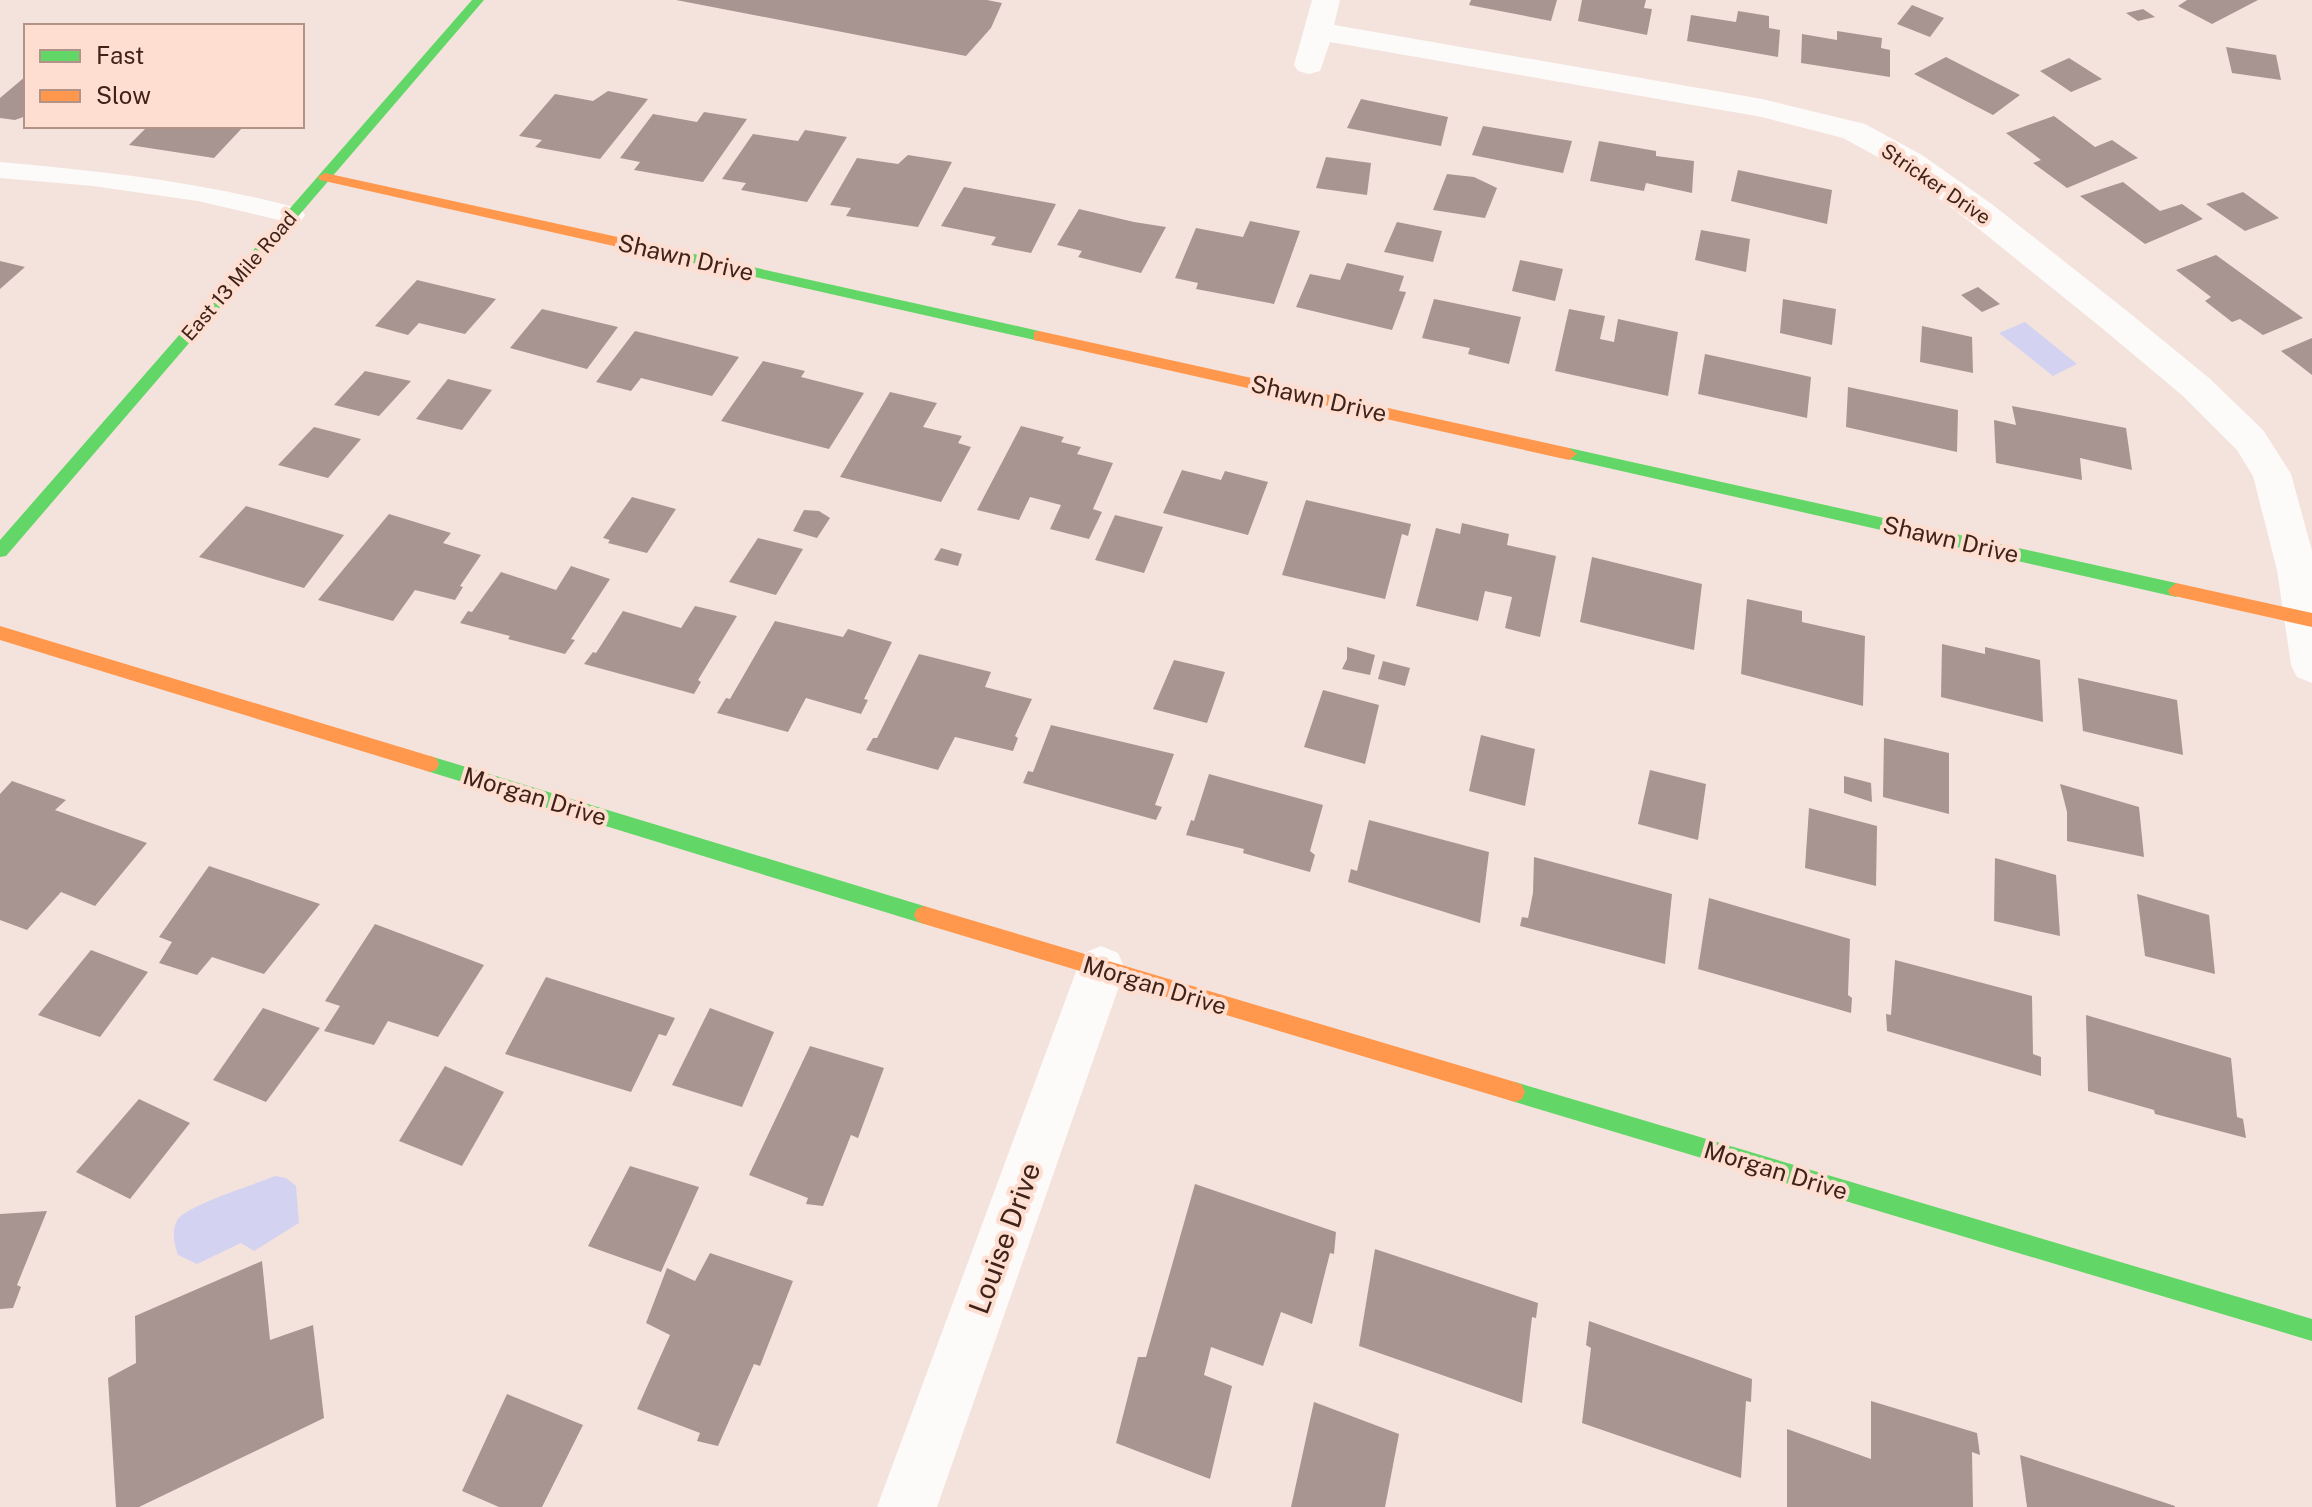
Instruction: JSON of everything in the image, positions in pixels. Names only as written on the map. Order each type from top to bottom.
[{"type":"street","name":"East 13 Mile Road","points":[[5,539],[478,0]]},
{"type":"street","points":[[1309,65],[1322,16]]},
{"type":"street","name":"Stricker Drive","points":[[1322,16],[1762,108],[1854,131],[1911,162],[1981,213],[2115,320],[2196,387],[2250,440],[2272,474],[2309,619],[2312,665]]},
{"type":"street","name":"Shawn Drive","points":[[325,177],[2309,619]]},
{"type":"street","name":"Morgan Drive","points":[[0,633],[1101,969],[2312,1330]]},
{"type":"street","name":"Louise Drive","points":[[907,1507],[1101,969]]},
{"type":"lane","points":[[0,170],[198,193],[292,215]]},
{"type":"water","points":[[2025,322],[2077,364],[2053,376],[1999,333]]},
{"type":"water","points":[[275,1176],[286,1178],[296,1186],[299,1223],[254,1251],[241,1243],[197,1264],[178,1255],[174,1228],[184,1213]]},
{"type":"building","points":[[676,0],[987,0],[1002,3],[991,28],[966,56]]},
{"type":"building","points":[[1471,0],[1557,0],[1551,21],[1469,5]]},
{"type":"building","points":[[1582,0],[1646,0],[1644,8],[1652,9],[1647,35],[1578,21]]},
{"type":"building","points":[[2187,0],[2258,0],[2212,24],[2178,6]]},
{"type":"building","points":[[1912,5],[1944,18],[1930,37],[1897,24]]},
{"type":"building","points":[[2143,9],[2155,17],[2138,21],[2126,13]]},
{"type":"building","points":[[1738,11],[1769,16],[1769,28],[1780,30],[1778,57],[1687,41],[1691,15],[1736,22]]},
{"type":"building","points":[[1837,31],[1882,38],[1881,48],[1890,50],[1890,77],[1801,63],[1802,34],[1837,40]]},
{"type":"building","points":[[2226,47],[2276,55],[2281,80],[2232,73]]},
{"type":"building","points":[[1946,57],[2020,95],[1993,115],[1914,74]]},
{"type":"building","points":[[2069,58],[2102,79],[2071,92],[2040,71]]},
{"type":"building","points":[[24,78],[24,117],[15,120],[0,118],[0,98]]},
{"type":"building","points":[[608,91],[648,99],[600,159],[535,147],[542,140],[519,136],[555,94],[593,101]]},
{"type":"building","points":[[1361,99],[1448,117],[1441,146],[1347,128]]},
{"type":"building","points":[[704,112],[747,119],[703,182],[634,170],[640,162],[620,158],[653,114],[697,122]]},
{"type":"building","points":[[2054,116],[2095,147],[2112,140],[2138,158],[2067,188],[2033,163],[2041,160],[2006,133]]},
{"type":"building","points":[[1483,126],[1572,141],[1563,173],[1472,155]]},
{"type":"building","points":[[146,128],[242,128],[214,158],[129,145]]},
{"type":"building","points":[[805,130],[847,137],[807,202],[741,190],[746,183],[722,179],[753,134],[798,141]]},
{"type":"building","points":[[1599,141],[1656,151],[1656,156],[1694,161],[1692,193],[1646,183],[1644,191],[1590,181]]},
{"type":"building","points":[[908,155],[952,162],[918,227],[846,216],[851,208],[830,205],[857,158],[898,164]]},
{"type":"building","points":[[1326,157],[1371,163],[1367,195],[1316,188]]},
{"type":"building","points":[[1738,170],[1832,190],[1827,224],[1731,201]]},
{"type":"building","points":[[1447,174],[1474,177],[1497,188],[1485,218],[1433,210]]},
{"type":"building","points":[[2123,182],[2160,211],[2182,204],[2203,219],[2145,244],[2080,196]]},
{"type":"building","points":[[964,187],[1056,204],[1031,253],[991,245],[996,237],[941,226]]},
{"type":"building","points":[[2243,192],[2279,218],[2245,231],[2206,204]]},
{"type":"building","points":[[1079,209],[1166,227],[1141,273],[1078,257],[1082,251],[1057,245]]},
{"type":"building","points":[[1250,221],[1300,231],[1274,304],[1196,289],[1198,283],[1175,278],[1196,228],[1243,237]]},
{"type":"building","points":[[1397,222],[1442,231],[1433,262],[1384,252]]},
{"type":"building","points":[[1701,230],[1750,239],[1746,272],[1695,260]]},
{"type":"building","points":[[2216,255],[2303,318],[2263,335],[2240,319],[2232,322],[2205,301],[2211,297],[2176,270]]},
{"type":"building","points":[[1520,260],[1563,269],[1555,301],[1512,291]]},
{"type":"building","points":[[0,261],[25,267],[0,289]]},
{"type":"building","points":[[1347,263],[1404,276],[1399,291],[1406,292],[1392,330],[1296,307],[1310,274],[1340,280]]},
{"type":"building","points":[[417,280],[496,299],[465,334],[419,323],[408,335],[375,326]]},
{"type":"building","points":[[1978,287],[2000,304],[1982,312],[1961,295]]},
{"type":"building","points":[[1434,299],[1521,317],[1509,364],[1468,354],[1470,348],[1422,338]]},
{"type":"building","points":[[1783,299],[1836,309],[1832,345],[1780,333]]},
{"type":"building","points":[[542,309],[618,327],[587,369],[510,348]]},
{"type":"building","points":[[1569,309],[1605,316],[1600,339],[1614,342],[1618,319],[1678,332],[1668,396],[1555,371]]},
{"type":"building","points":[[1922,326],[1972,337],[1973,373],[1920,362]]},
{"type":"building","points":[[635,331],[739,357],[712,396],[641,378],[631,391],[596,382]]},
{"type":"building","points":[[2312,338],[2312,375],[2281,351]]},
{"type":"building","points":[[1705,354],[1811,377],[1807,418],[1698,394]]},
{"type":"building","points":[[763,361],[805,371],[801,377],[864,393],[829,449],[721,421]]},
{"type":"building","points":[[365,371],[411,381],[379,416],[334,405]]},
{"type":"building","points":[[448,379],[492,390],[462,430],[416,419]]},
{"type":"building","points":[[1848,387],[1958,410],[1957,452],[1846,427]]},
{"type":"building","points":[[890,392],[937,403],[923,427],[962,436],[958,443],[971,447],[941,502],[840,477]]},
{"type":"building","points":[[2012,406],[2126,428],[2132,470],[2080,458],[2082,480],[1996,463],[1994,420],[2016,425]]},
{"type":"building","points":[[1021,426],[1064,437],[1061,442],[1081,447],[1077,454],[1113,463],[1093,509],[1102,512],[1089,539],[1050,529],[1061,505],[1030,497],[1019,520],[977,510]]},
{"type":"building","points":[[314,427],[361,439],[328,478],[278,465]]},
{"type":"building","points":[[1182,470],[1221,480],[1225,471],[1268,482],[1248,535],[1163,513]]},
{"type":"building","points":[[632,497],[676,509],[647,553],[608,543],[610,540],[603,538]]},
{"type":"building","points":[[1306,500],[1411,524],[1408,536],[1402,534],[1385,599],[1282,575]]},
{"type":"building","points":[[246,506],[344,535],[304,588],[199,557]]},
{"type":"building","points":[[804,510],[819,511],[830,518],[817,538],[793,531]]},
{"type":"building","points":[[389,514],[451,533],[443,543],[481,555],[460,586],[463,587],[455,600],[415,590],[393,621],[318,600]]},
{"type":"building","points":[[1115,515],[1163,527],[1144,573],[1095,560]]},
{"type":"building","points":[[1462,523],[1509,534],[1507,545],[1556,556],[1540,637],[1505,628],[1512,597],[1485,591],[1478,621],[1416,606],[1436,528],[1460,534]]},
{"type":"building","points":[[758,538],[803,549],[776,595],[729,582]]},
{"type":"building","points":[[941,548],[962,554],[958,566],[934,560]]},
{"type":"building","points":[[1592,557],[1702,584],[1694,650],[1580,622]]},
{"type":"building","points":[[571,566],[610,579],[571,639],[575,640],[565,654],[460,623],[468,611],[472,612],[501,572],[556,590]]},
{"type":"building","points":[[1747,599],[1802,611],[1802,622],[1865,636],[1863,706],[1741,674]]},
{"type":"building","points":[[695,606],[737,616],[698,680],[701,682],[694,694],[584,664],[593,652],[596,653],[623,611],[681,628]]},
{"type":"building","points":[[775,621],[843,637],[848,629],[892,642],[864,699],[868,700],[861,714],[806,698],[788,732],[717,713],[726,698],[730,699]]},
{"type":"building","points":[[1942,644],[1985,654],[1985,647],[2040,660],[2043,722],[1941,697]]},
{"type":"building","points":[[1347,647],[1375,655],[1370,675],[1342,669],[1347,659]]},
{"type":"building","points":[[919,654],[991,672],[985,687],[1032,699],[1015,736],[1018,738],[1013,751],[955,737],[938,770],[866,750],[873,738],[877,738]]},
{"type":"building","points":[[1174,660],[1225,672],[1207,723],[1153,709]]},
{"type":"building","points":[[1383,661],[1410,668],[1405,686],[1378,679]]},
{"type":"building","points":[[2078,678],[2177,700],[2183,755],[2083,731]]},
{"type":"building","points":[[1323,690],[1379,705],[1365,764],[1304,747]]},
{"type":"building","points":[[1051,725],[1174,754],[1155,805],[1162,807],[1156,820],[1023,783],[1028,771],[1033,772]]},
{"type":"building","points":[[1481,735],[1535,749],[1525,806],[1469,791]]},
{"type":"building","points":[[1884,738],[1949,753],[1949,814],[1883,797]]},
{"type":"building","points":[[1650,770],[1706,784],[1698,840],[1638,824]]},
{"type":"building","points":[[1209,774],[1323,805],[1310,851],[1315,855],[1310,872],[1243,853],[1244,849],[1186,835],[1191,820],[1194,821]]},
{"type":"building","points":[[1844,776],[1871,783],[1872,802],[1844,793]]},
{"type":"building","points":[[12,781],[66,800],[55,810],[147,843],[95,906],[61,892],[27,930],[0,920],[0,794]]},
{"type":"building","points":[[2060,784],[2139,807],[2144,857],[2067,841],[2067,812]]},
{"type":"building","points":[[1809,808],[1877,826],[1876,886],[1805,868]]},
{"type":"building","points":[[1369,820],[1489,852],[1480,923],[1348,882],[1351,869],[1357,871]]},
{"type":"building","points":[[1534,857],[1672,894],[1665,964],[1520,926],[1522,917],[1528,918],[1533,893]]},
{"type":"building","points":[[1995,858],[2056,875],[2060,936],[1994,921]]},
{"type":"building","points":[[209,866],[320,904],[264,974],[212,957],[197,975],[159,963],[172,942],[159,937]]},
{"type":"building","points":[[2137,894],[2209,915],[2215,974],[2145,956]]},
{"type":"building","points":[[1709,898],[1850,939],[1848,995],[1852,998],[1851,1013],[1698,969]]},
{"type":"building","points":[[375,924],[484,965],[438,1037],[388,1021],[374,1045],[324,1031],[340,1006],[325,1001]]},
{"type":"building","points":[[91,950],[148,972],[100,1037],[38,1015]]},
{"type":"building","points":[[1895,960],[2032,996],[2033,1054],[2041,1057],[2041,1076],[1887,1031],[1886,1014],[1891,1015]]},
{"type":"building","points":[[546,977],[675,1018],[666,1036],[659,1034],[631,1092],[505,1054]]},
{"type":"building","points":[[263,1008],[320,1028],[266,1102],[213,1080]]},
{"type":"building","points":[[710,1008],[774,1032],[742,1107],[672,1085]]},
{"type":"building","points":[[2086,1015],[2231,1058],[2237,1117],[2243,1119],[2246,1138],[2155,1114],[2154,1110],[2088,1091]]},
{"type":"building","points":[[810,1046],[884,1068],[858,1138],[851,1135],[823,1206],[806,1204],[808,1198],[749,1175]]},
{"type":"building","points":[[445,1066],[504,1092],[462,1166],[399,1141]]},
{"type":"building","points":[[139,1099],[190,1123],[130,1199],[76,1172]]},
{"type":"building","points":[[630,1166],[699,1187],[661,1272],[588,1246]]},
{"type":"building","points":[[1195,1184],[1336,1232],[1334,1254],[1330,1253],[1312,1324],[1281,1312],[1263,1366],[1211,1347],[1204,1375],[1232,1386],[1210,1479],[1116,1443],[1138,1357],[1146,1357]]},
{"type":"building","points":[[47,1211],[17,1285],[21,1287],[13,1308],[0,1309],[0,1214]]},
{"type":"building","points":[[1375,1249],[1538,1303],[1536,1318],[1532,1317],[1522,1403],[1359,1346]]},
{"type":"building","points":[[710,1253],[793,1281],[760,1366],[754,1364],[718,1446],[697,1441],[700,1433],[637,1409],[670,1335],[646,1323],[667,1268],[695,1281]]},
{"type":"building","points":[[262,1261],[270,1340],[313,1325],[324,1418],[139,1507],[116,1507],[108,1378],[136,1363],[135,1316]]},
{"type":"building","points":[[1589,1321],[1752,1379],[1751,1402],[1746,1401],[1741,1478],[1582,1423],[1591,1348],[1586,1345]]},
{"type":"building","points":[[507,1394],[583,1425],[542,1507],[499,1507],[462,1491]]},
{"type":"building","points":[[1871,1401],[1977,1433],[1980,1455],[1972,1452],[1973,1507],[1787,1507],[1787,1429],[1871,1459]]},
{"type":"building","points":[[1314,1402],[1399,1434],[1385,1507],[1291,1507]]},
{"type":"building","points":[[2020,1455],[2175,1506],[2175,1507],[2027,1507]]},
{"type":"traffic: fast","points":[[0,551],[478,0]]},
{"type":"traffic: fast","points":[[636,246],[1039,336]]},
{"type":"traffic: fast","points":[[1569,454],[2176,590]]},
{"type":"traffic: fast","points":[[430,764],[924,915]]},
{"type":"traffic: fast","points":[[1515,1092],[2312,1330]]},
{"type":"traffic: slow","points":[[325,177],[636,246]]},
{"type":"traffic: slow","points":[[1039,336],[1569,454]]},
{"type":"traffic: slow","points":[[2176,590],[2312,620]]},
{"type":"traffic: slow","points":[[0,633],[430,764]]},
{"type":"traffic: slow","points":[[924,915],[1515,1092]]}]
